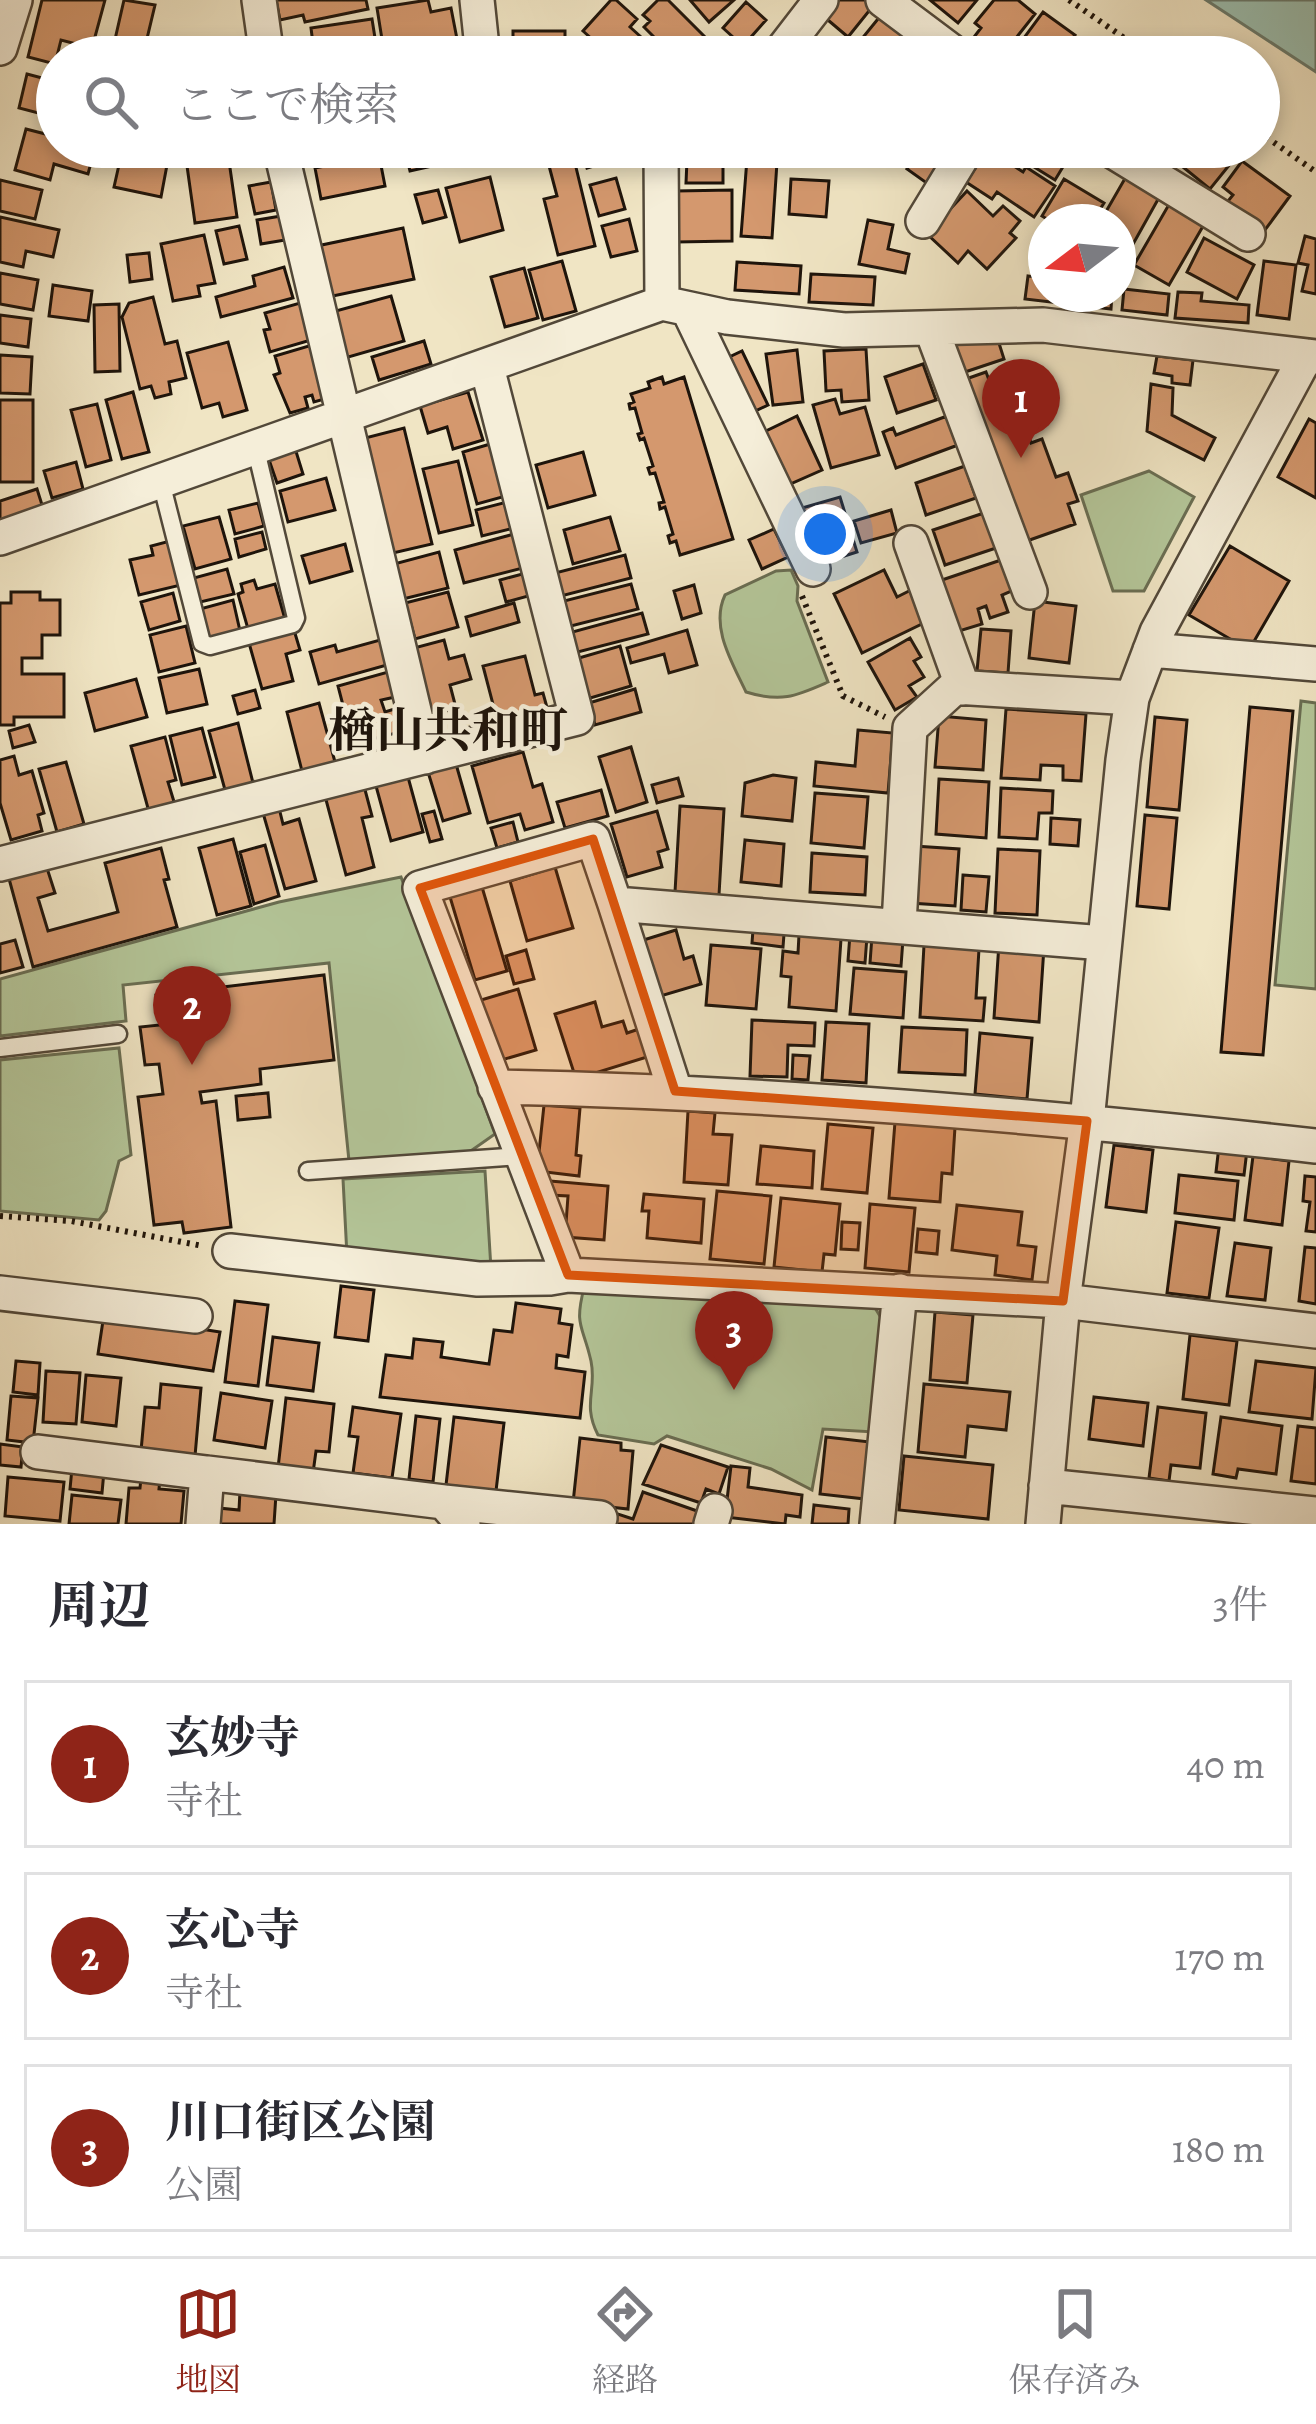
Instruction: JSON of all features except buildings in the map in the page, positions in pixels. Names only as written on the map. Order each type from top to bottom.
[{"type":"street","points":[[0,48],[15,0]]},
{"type":"street","points":[[259,0],[264,36]]},
{"type":"street","points":[[477,0],[481,36]]},
{"type":"street","points":[[793,36],[821,0]]},
{"type":"street","points":[[884,0],[931,36]]},
{"type":"street","points":[[285,168],[425,757]]},
{"type":"street","points":[[663,168],[675,306],[813,569]]},
{"type":"street","points":[[923,221],[955,168]]},
{"type":"street","points":[[1140,168],[1248,234]]},
{"type":"street","points":[[0,538],[675,306],[844,330],[1043,325],[1311,356],[1150,650],[1132,698],[1042,1524]]},
{"type":"street","points":[[932,328],[1030,592]]},
{"type":"street","points":[[0,864],[577,718],[487,367]]},
{"type":"street","points":[[911,543],[963,688]]},
{"type":"street","points":[[1150,650],[1316,664]]},
{"type":"street","points":[[899,924],[910,728],[955,687],[1132,698]]},
{"type":"street","points":[[568,1274],[420,887],[592,839],[676,1090]]},
{"type":"street","points":[[615,904],[1104,943]]},
{"type":"street","points":[[495,1087],[676,1090],[1088,1121],[1316,1146]]},
{"type":"street","points":[[230,1252],[478,1279],[568,1274],[1063,1301],[1316,1331]]},
{"type":"street","points":[[877,1524],[900,1291]]},
{"type":"street","points":[[0,1293],[195,1316]]},
{"type":"street","points":[[38,1452],[207,1473],[454,1513],[600,1517]]},
{"type":"street","points":[[203,1524],[207,1473]]},
{"type":"street","points":[[1046,1486],[1316,1514]]},
{"type":"lane","points":[[161,482],[202,643],[211,646],[293,624],[296,618],[256,450]]},
{"type":"lane","points":[[0,1048],[118,1034]]},
{"type":"lane","points":[[308,1172],[522,1156]]},
{"type":"path","points":[[1069,0],[1121,36]]},
{"type":"path","points":[[1280,147],[1316,172]]},
{"type":"path","points":[[813,569],[802,597],[843,696],[910,728]]},
{"type":"path","points":[[0,1216],[71,1221],[230,1252]]},
{"type":"highlighted area","points":[[593,839],[675,1091],[1087,1121],[1063,1301],[568,1275],[420,888]]},
{"type":"shaded area","points":[[1206,0],[1316,0],[1316,72],[1280,48],[1280,36],[1261,36]]},
{"type":"shaded area","points":[[1149,471],[1194,497],[1144,591],[1113,591],[1081,495]]},
{"type":"shaded area","points":[[791,570],[798,586],[797,601],[828,682],[788,696],[746,692],[721,632],[725,595],[776,571]]},
{"type":"shaded area","points":[[1301,701],[1316,703],[1316,989],[1275,985]]},
{"type":"shaded area","points":[[401,877],[495,1134],[465,1155],[349,1161],[329,963],[123,985],[126,1021],[0,1036],[0,979],[279,902]]},
{"type":"shaded area","points":[[119,1048],[131,1155],[119,1161],[106,1211],[99,1220],[0,1211],[0,1060]]},
{"type":"shaded area","points":[[485,1171],[491,1269],[347,1256],[343,1179]]},
{"type":"shaded area","points":[[584,1288],[872,1303],[886,1326],[874,1432],[823,1429],[812,1490],[771,1469],[667,1436],[654,1444],[598,1435],[590,1406],[591,1361],[580,1319]]},
{"type":"place","name":"玄妙寺","points":[[1021,458]]},
{"type":"place","name":"玄心寺","points":[[192,1065]]},
{"type":"place","name":"川口街区公園","points":[[734,1390]]},
{"type":"district","name":"楢山共和町","points":[[448,731]]}]
